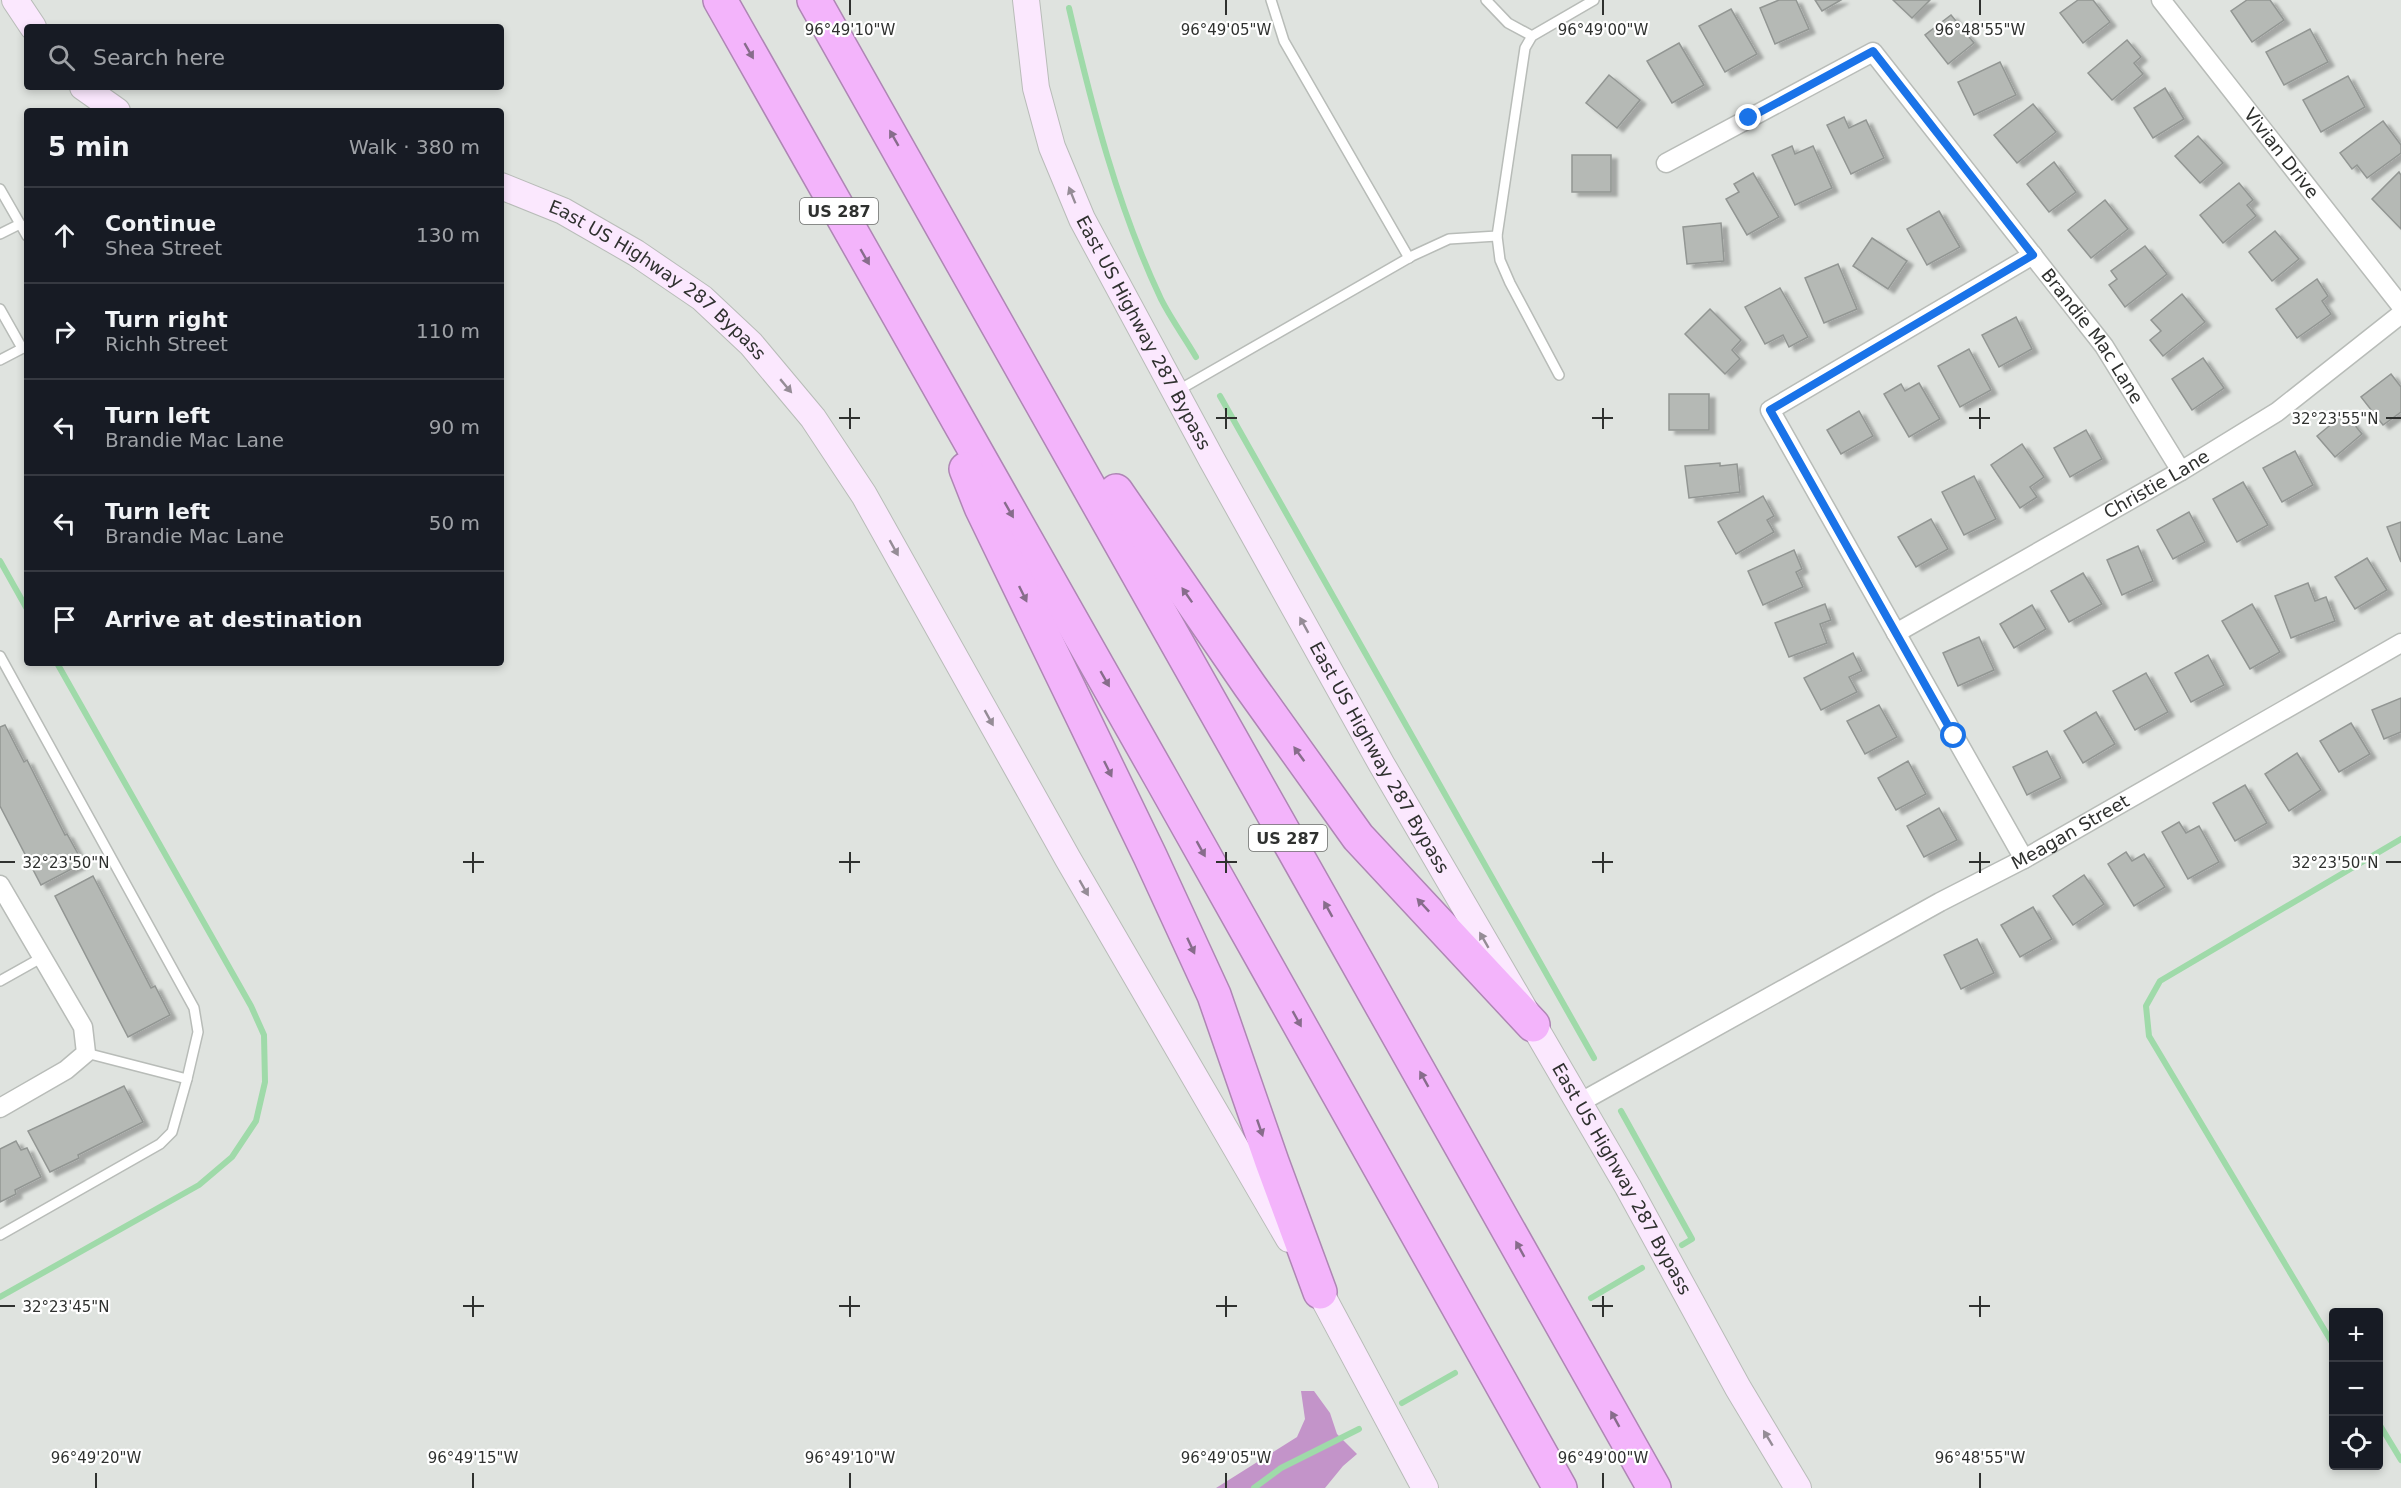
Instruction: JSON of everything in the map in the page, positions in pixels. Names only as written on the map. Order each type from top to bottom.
[{"type":"highway","name":"US 287","points":[[720,0],[1560,1488]]},
{"type":"highway","name":"US 287","points":[[814,0],[1027,369],[1654,1488]]},
{"type":"highway","points":[[923,189],[944,204],[955,216],[1113,488],[1358,837],[1533,1025]]},
{"type":"highway","points":[[959,422],[966,468],[981,507],[1150,856],[1214,995],[1320,1292]]},
{"type":"main road","points":[[0,5],[9,0]]},
{"type":"main road","points":[[15,0],[31,24]]},
{"type":"main road","name":"East US Highway 287 Bypass","points":[[1026,0],[1036,88],[1052,147],[1082,219],[1175,393],[1382,765],[1628,1186],[1738,1388],[1798,1488]]},
{"type":"main road","points":[[87,90],[113,108]]},
{"type":"main road","name":"East US Highway 287 Bypass","points":[[504,187],[563,211],[636,253],[702,298],[751,344],[813,418],[864,495],[1068,859],[1320,1292],[1425,1488]]},
{"type":"street","name":"Vivian Drive","points":[[2161,0],[2401,306]]},
{"type":"street","name":"Brandie Mac Lane","points":[[1666,163],[1873,51],[2104,346],[2181,471]]},
{"type":"street","points":[[2024,859],[1770,410],[2033,255]]},
{"type":"street","name":"Christie Lane","points":[[1896,633],[2181,471],[2277,412],[2401,314]]},
{"type":"street","name":"Meagan Street","points":[[1579,1103],[1940,902],[2024,859],[2401,643]]},
{"type":"street","points":[[0,885],[83,1027],[86,1053],[66,1070],[0,1108]]},
{"type":"lane","points":[[1271,0],[1284,41],[1409,258]]},
{"type":"lane","points":[[1486,0],[1508,23],[1532,36]]},
{"type":"lane","points":[[1559,375],[1510,283],[1500,260],[1497,236],[1525,48],[1532,36],[1594,0]]},
{"type":"lane","points":[[0,189],[24,231]]},
{"type":"lane","points":[[0,209],[9,204]]},
{"type":"lane","points":[[0,234],[20,224]]},
{"type":"lane","points":[[1175,393],[1409,258],[1449,239],[1497,236]]},
{"type":"lane","points":[[0,309],[24,347],[0,360]]},
{"type":"lane","points":[[0,656],[194,1008],[198,1032],[172,1132],[160,1144],[0,1235]]},
{"type":"lane","points":[[0,981],[41,958]]},
{"type":"lane","points":[[86,1053],[187,1079]]},
{"type":"shaded area","points":[[1301,1391],[1314,1391],[1330,1413],[1337,1434],[1357,1454],[1343,1466],[1325,1488],[1216,1488],[1297,1437],[1305,1419]]},
{"type":"building","points":[[1779,0],[1796,0],[1809,29],[1775,44],[1760,8]]},
{"type":"building","points":[[1815,0],[1841,0],[1822,11]]},
{"type":"building","points":[[1893,0],[1930,0],[1912,18]]},
{"type":"building","points":[[2078,0],[2093,0],[2110,22],[2083,43],[2060,13]]},
{"type":"building","points":[[2247,0],[2270,0],[2284,20],[2252,42],[2231,11]]},
{"type":"building","points":[[1731,9],[1757,54],[1725,72],[1699,26]]},
{"type":"building","points":[[1951,15],[1974,43],[1948,64],[1925,35]]},
{"type":"building","points":[[2310,29],[2328,62],[2284,85],[2266,52]]},
{"type":"building","points":[[2127,40],[2141,57],[2134,63],[2143,74],[2112,100],[2088,73]]},
{"type":"building","points":[[1679,43],[1704,85],[1672,103],[1647,61]]},
{"type":"building","points":[[2000,62],[2016,95],[1974,115],[1958,82]]},
{"type":"building","points":[[1609,75],[1640,100],[1617,128],[1586,103]]},
{"type":"building","points":[[2348,76],[2365,107],[2321,132],[2303,100]]},
{"type":"building","points":[[2165,88],[2184,119],[2153,138],[2134,108]]},
{"type":"building","points":[[2033,104],[2056,132],[2017,163],[1994,135]]},
{"type":"building","points":[[1844,117],[1849,128],[1866,120],[1884,158],[1851,174],[1827,125]]},
{"type":"building","points":[[2383,121],[2401,145],[2401,153],[2367,178],[2357,165],[2352,169],[2340,153]]},
{"type":"building","points":[[2198,136],[2223,163],[2200,183],[2175,156]]},
{"type":"building","points":[[1792,146],[1795,154],[1813,146],[1832,188],[1795,205],[1772,155]]},
{"type":"building","points":[[1572,155],[1611,155],[1611,192],[1572,192]]},
{"type":"building","points":[[2054,162],[2076,192],[2049,212],[2027,184]]},
{"type":"building","points":[[2399,172],[2401,175],[2401,229],[2372,199]]},
{"type":"building","points":[[1753,173],[1779,217],[1747,235],[1726,199],[1739,192],[1734,184]]},
{"type":"building","points":[[2239,183],[2253,200],[2247,205],[2256,216],[2223,243],[2200,215]]},
{"type":"building","points":[[2105,200],[2128,229],[2091,258],[2068,230]]},
{"type":"building","points":[[1939,211],[1960,247],[1927,265],[1907,229]]},
{"type":"building","points":[[1721,223],[1724,261],[1687,264],[1683,227]]},
{"type":"building","points":[[2275,231],[2299,259],[2272,281],[2249,252]]},
{"type":"building","points":[[1872,238],[1907,261],[1888,289],[1853,266]]},
{"type":"building","points":[[2145,246],[2167,274],[2125,307],[2109,285],[2117,279],[2111,271]]},
{"type":"building","points":[[1838,264],[1857,309],[1824,323],[1805,278]]},
{"type":"building","points":[[2317,279],[2328,296],[2322,301],[2331,314],[2297,338],[2276,309]]},
{"type":"building","points":[[1780,288],[1808,337],[1789,347],[1783,335],[1765,344],[1745,307]]},
{"type":"building","points":[[2182,294],[2205,322],[2163,356],[2150,340],[2161,331],[2151,320]]},
{"type":"building","points":[[1710,309],[1741,340],[1732,350],[1740,359],[1725,374],[1685,334]]},
{"type":"building","points":[[2016,317],[2032,349],[1999,367],[1982,335]]},
{"type":"building","points":[[1969,349],[1991,390],[1960,407],[1938,366]]},
{"type":"building","points":[[2203,358],[2224,388],[2192,410],[2172,379]]},
{"type":"building","points":[[2391,374],[2401,387],[2401,412],[2383,425],[2361,397]]},
{"type":"building","points":[[1919,383],[1940,419],[1909,437],[1884,394],[1901,384],[1905,391]]},
{"type":"building","points":[[1669,394],[1709,394],[1709,430],[1669,430]]},
{"type":"building","points":[[1859,411],[1873,436],[1841,454],[1827,430]]},
{"type":"building","points":[[2345,413],[2362,434],[2335,457],[2317,436]]},
{"type":"building","points":[[2086,430],[2102,459],[2070,477],[2054,448]]},
{"type":"building","points":[[2022,444],[2044,477],[2030,487],[2037,497],[2020,508],[1991,465]]},
{"type":"building","points":[[2295,451],[2313,485],[2282,502],[2263,468]]},
{"type":"building","points":[[1720,463],[1720,466],[1737,464],[1740,492],[1689,498],[1685,466]]},
{"type":"building","points":[[1974,476],[1996,519],[1964,535],[1942,492]]},
{"type":"building","points":[[2243,482],[2268,525],[2237,542],[2213,499]]},
{"type":"building","points":[[1763,496],[1774,516],[1767,520],[1774,532],[1736,554],[1718,522]]},
{"type":"building","points":[[2189,512],[2205,542],[2173,559],[2157,530]]},
{"type":"building","points":[[1931,519],[1948,549],[1916,567],[1898,537]]},
{"type":"building","points":[[2401,522],[2401,562],[2387,527]]},
{"type":"building","points":[[2138,546],[2153,581],[2122,595],[2107,560]]},
{"type":"building","points":[[1794,550],[1802,569],[1796,572],[1803,587],[1763,605],[1748,571]]},
{"type":"building","points":[[2367,558],[2387,590],[2355,609],[2335,577]]},
{"type":"building","points":[[2083,573],[2102,604],[2069,622],[2051,591]]},
{"type":"building","points":[[2308,583],[2315,601],[2326,597],[2335,621],[2291,638],[2275,596]]},
{"type":"building","points":[[1825,604],[1831,620],[1820,624],[1827,643],[1789,657],[1775,623]]},
{"type":"building","points":[[2252,604],[2280,652],[2250,669],[2222,621]]},
{"type":"building","points":[[2032,605],[2046,629],[2014,648],[2000,624]]},
{"type":"building","points":[[1979,637],[1994,670],[1958,686],[1943,653]]},
{"type":"building","points":[[1853,653],[1862,671],[1849,677],[1857,692],[1821,710],[1804,678]]},
{"type":"building","points":[[2208,655],[2224,685],[2191,702],[2175,673]]},
{"type":"building","points":[[2146,673],[2168,712],[2135,730],[2113,691]]},
{"type":"building","points":[[2401,698],[2401,732],[2384,739],[2372,710]]},
{"type":"building","points":[[1879,705],[1897,737],[1865,754],[1847,721]]},
{"type":"building","points":[[2096,712],[2115,744],[2083,763],[2064,731]]},
{"type":"building","points":[[2351,723],[2370,754],[2339,772],[2320,741]]},
{"type":"building","points":[[5,725],[24,762],[27,760],[65,835],[67,834],[83,863],[41,885],[0,806],[0,727]]},
{"type":"building","points":[[2047,751],[2061,778],[2027,795],[2013,767]]},
{"type":"building","points":[[2297,753],[2321,790],[2289,811],[2265,774]]},
{"type":"building","points":[[1908,761],[1926,794],[1896,810],[1878,778]]},
{"type":"building","points":[[2245,785],[2267,823],[2235,841],[2213,803]]},
{"type":"building","points":[[1939,808],[1957,840],[1924,857],[1907,826]]},
{"type":"building","points":[[2179,822],[2186,833],[2199,826],[2219,862],[2188,879],[2162,832]]},
{"type":"building","points":[[2126,852],[2132,861],[2144,854],[2165,887],[2134,906],[2108,864]]},
{"type":"building","points":[[2084,875],[2104,904],[2073,925],[2053,896]]},
{"type":"building","points":[[93,876],[151,988],[155,986],[170,1015],[128,1037],[55,896]]},
{"type":"building","points":[[2033,907],[2052,939],[2020,957],[2001,925]]},
{"type":"building","points":[[1977,939],[1994,973],[1961,989],[1944,955]]},
{"type":"building","points":[[124,1086],[143,1122],[50,1172],[28,1131]]},
{"type":"building","points":[[16,1141],[21,1150],[27,1148],[41,1177],[15,1190],[16,1194],[0,1202],[0,1149]]},
{"type":"waterway","points":[[1069,8],[1107,156],[1131,228],[1161,299],[1196,357]]},
{"type":"waterway","points":[[1220,396],[1594,1058]]},
{"type":"waterway","points":[[0,561],[24,604]]},
{"type":"waterway","points":[[0,1297],[199,1185],[232,1157],[256,1121],[265,1082],[264,1035],[251,1006],[59,666]]},
{"type":"waterway","points":[[2329,1338],[2149,1036],[2146,1006],[2160,981],[2401,839]]},
{"type":"waterway","points":[[1621,1111],[1692,1239],[1682,1245]]},
{"type":"waterway","points":[[1591,1298],[1642,1268]]},
{"type":"waterway","points":[[1402,1403],[1455,1373]]},
{"type":"waterway","points":[[1254,1488],[1281,1468],[1359,1429]]},
{"type":"waterway","points":[[2383,1430],[2401,1460]]},
{"type":"route","points":[[1749,118],[1873,51],[2033,255],[1770,410],[1954,736]]}]
